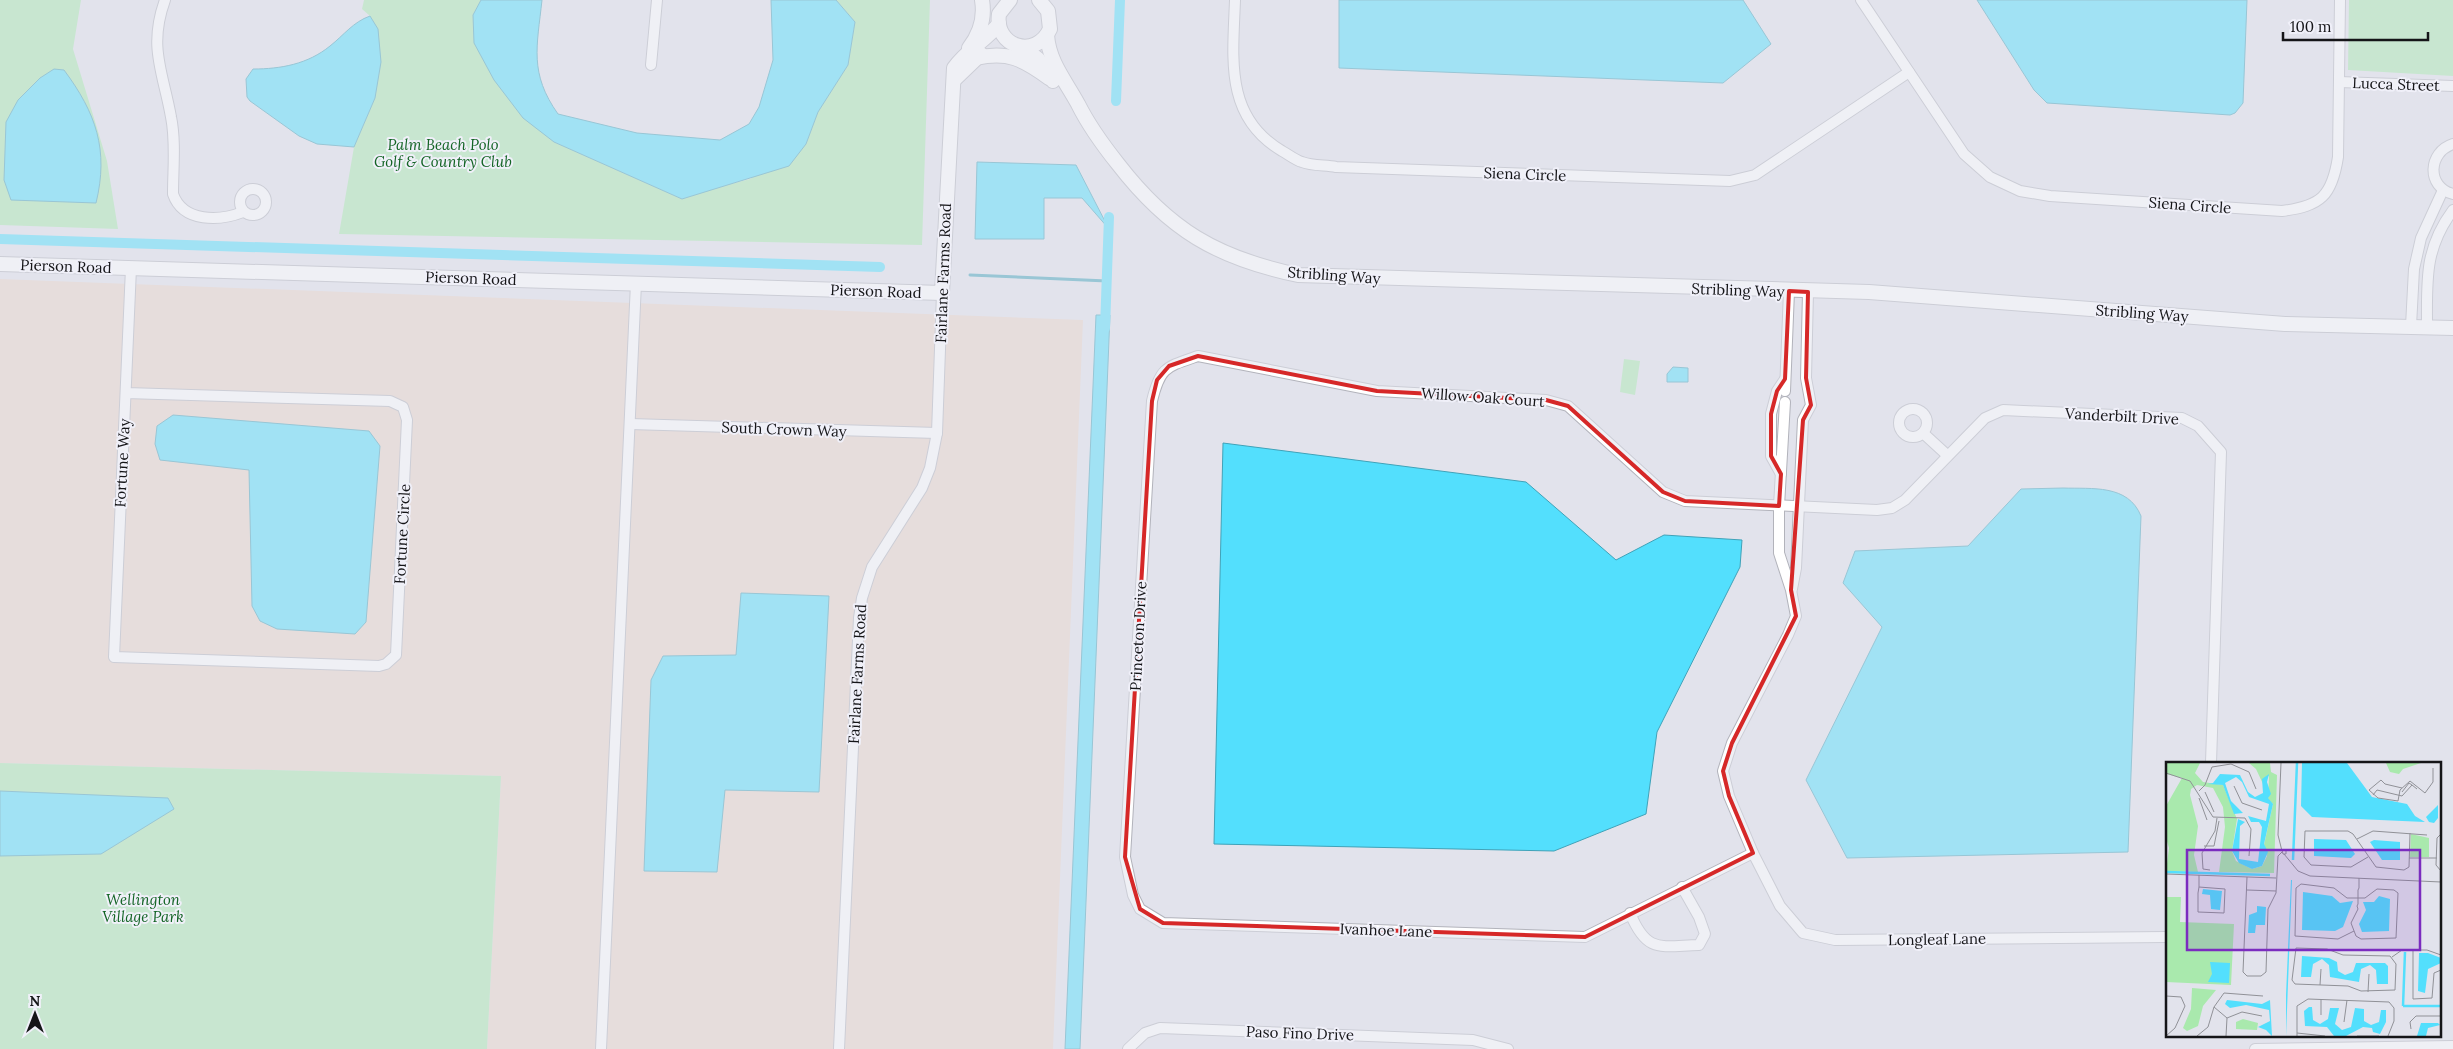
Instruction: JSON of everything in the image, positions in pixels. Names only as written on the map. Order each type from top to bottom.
[{"type":"street","points":[[165,0],[159,18],[156,46],[172,117],[173,194],[175,201],[184,211],[205,217],[221,218],[244,212]]},
{"type":"street","points":[[651,65],[657,0]]},
{"type":"street","points":[[982,0],[983,16],[971,55],[993,54],[1016,58],[1054,82]]},
{"type":"street","name":"Fairlane Farms Road","points":[[839,1049],[859,618],[862,598],[876,561],[922,488],[932,461],[937,433],[942,293],[952,99],[955,79],[981,43],[999,12],[1010,0]]},
{"type":"street","name":"Stribling Way","points":[[1039,0],[1045,5],[1050,16],[1047,35],[1054,66],[1084,117],[1138,190],[1166,217],[1196,238],[1230,256],[1263,268],[1298,275],[1337,277],[1808,292],[1869,292],[2285,324],[2453,328]]},
{"type":"street","name":"Siena Circle","points":[[1235,0],[1232,70],[1239,100],[1247,117],[1268,143],[1302,162],[1336,167],[1730,181],[1755,175],[1909,72]]},
{"type":"street","name":"Siena Circle","points":[[1861,0],[1964,154],[1990,177],[2020,192],[2050,196],[2282,211],[2306,208],[2322,198],[2335,177],[2338,157],[2340,0]]},
{"type":"street","name":"Stribling Way","points":[[999,12],[1004,38],[1038,59],[1070,106],[1084,117]]},
{"type":"street","name":"Fairlane Farms Road","points":[[971,55],[991,48],[1038,44],[1047,35]]},
{"type":"street","name":"Lucca Street","points":[[2338,82],[2453,86]]},
{"type":"street","points":[[2411,326],[2414,269],[2421,238],[2448,192],[2434,177],[2434,161],[2444,148],[2453,144]]},
{"type":"street","points":[[2428,327],[2429,258],[2440,227],[2453,210]]},
{"type":"street","name":"Pierson Road","points":[[0,264],[942,293]]},
{"type":"street","name":"Fortune Way","points":[[114,658],[131,268]]},
{"type":"street","points":[[601,1049],[636,283]]},
{"type":"street","name":"Longleaf Lane","points":[[1789,291],[1785,415],[1779,506],[1779,553],[1791,590],[1796,616],[1732,743],[1723,770],[1728,796],[1753,853],[1780,906],[1803,933],[1835,940],[2166,936]]},
{"type":"street","points":[[1791,590],[1796,568],[1797,507],[1803,420],[1811,405],[1806,378],[1808,292]]},
{"type":"street","name":"Willow Oak Court","points":[[1169,366],[1198,356],[1377,391],[1546,400],[1568,406],[1663,492],[1685,501],[1797,507]]},
{"type":"street","name":"Princeton Drive","points":[[1140,909],[1133,895],[1125,858],[1152,401],[1157,380],[1169,366]]},
{"type":"street","points":[[1781,474],[1771,456],[1771,414],[1777,391],[1785,379]]},
{"type":"street","name":"Fortune Circle","points":[[114,658],[379,666],[392,660],[396,655],[407,420],[403,407],[390,401],[126,393]]},
{"type":"street","name":"Vanderbilt Drive","points":[[1797,507],[1877,510],[1892,508],[1905,500],[1985,418],[2003,410],[2182,418],[2198,426],[2221,452],[2211,762]]},
{"type":"street","points":[[1771,414],[1805,416]]},
{"type":"street","name":"South Crown Way","points":[[630,424],[937,433]]},
{"type":"street","points":[[1923,433],[1947,455]]},
{"type":"street","name":"Ivanhoe Lane","points":[[1140,909],[1163,923],[1584,936],[1753,853]]},
{"type":"street","points":[[1630,914],[1638,934],[1650,944],[1699,945],[1705,934],[1699,917],[1682,887]]},
{"type":"street","name":"Paso Fino Drive","points":[[1128,1049],[1139,1037],[1160,1028],[1473,1040],[1508,1049]]},
{"type":"street","points":[[2255,1049],[2453,1046]]},
{"type":"highlighted area","points":[[1789,291],[1808,292],[1806,378],[1811,405],[1803,420],[1791,590],[1796,616],[1732,743],[1723,771],[1729,796],[1753,853],[1585,937],[1163,923],[1140,909],[1125,857],[1152,401],[1157,380],[1169,366],[1198,356],[1377,391],[1546,400],[1568,406],[1663,492],[1685,501],[1779,506],[1781,474],[1771,456],[1771,414],[1777,391],[1785,379]]},
{"type":"shaded area","points":[[0,279],[1083,320],[1053,1049],[487,1049],[501,776],[0,763]]},
{"type":"green space","points":[[0,0],[81,0],[73,49],[107,161],[118,229],[0,225]]},
{"type":"green space","name":"Palm Beach Polo Golf & Country Club","points":[[364,0],[481,0],[473,15],[554,142],[682,199],[750,179],[806,144],[818,112],[848,65],[855,22],[836,0],[930,0],[922,245],[339,234],[354,147],[375,98],[370,16],[362,9]]},
{"type":"green space","points":[[2349,0],[2453,0],[2453,76],[2348,70]]},
{"type":"green space","points":[[1624,359],[1640,361],[1635,395],[1620,392]]},
{"type":"green space","name":"Wellington Village Park","points":[[0,763],[501,776],[487,1049],[0,1049]]},
{"type":"water","points":[[481,0],[542,0],[537,59],[543,86],[558,114],[637,133],[720,140],[749,124],[759,107],[773,60],[771,0],[836,0],[855,22],[848,65],[818,112],[806,144],[789,166],[682,199],[554,142],[523,118],[494,80],[474,43],[473,15]]},
{"type":"water","points":[[1339,0],[1743,0],[1771,44],[1723,83],[1339,68]]},
{"type":"water","points":[[1977,0],[2247,0],[2243,103],[2235,113],[2230,115],[2047,103],[2034,90]]},
{"type":"water","points":[[370,16],[378,29],[381,62],[375,98],[354,147],[317,144],[299,136],[247,97],[246,79],[253,69],[274,68],[294,64],[313,57],[330,46],[354,25]]},
{"type":"water","points":[[54,69],[64,70],[92,117],[100,149],[101,166],[96,203],[11,200],[4,180],[6,122],[18,100],[40,78]]},
{"type":"water","points":[[977,162],[1076,165],[1109,229],[1082,198],[1044,198],[1044,239],[975,239]]},
{"type":"water","points":[[1096,315],[1110,315],[1080,1049],[1065,1049]]},
{"type":"water","points":[[1673,367],[1688,368],[1688,382],[1667,382],[1667,374]]},
{"type":"water","points":[[173,415],[369,431],[380,446],[366,622],[355,634],[277,629],[260,621],[252,606],[249,470],[160,460],[155,444],[157,426]]},
{"type":"water","points":[[1223,443],[1526,482],[1616,560],[1664,535],[1742,540],[1740,567],[1657,732],[1646,814],[1554,851],[1214,844]]},
{"type":"water","points":[[2021,489],[2108,490],[2118,493],[2135,506],[2141,516],[2128,852],[1847,858],[1806,780],[1882,627],[1843,583],[1855,551],[1968,546]]},
{"type":"water","points":[[741,593],[829,596],[819,792],[725,790],[717,872],[644,871],[651,680],[663,656],[736,655]]},
{"type":"water","points":[[0,791],[168,798],[174,809],[101,854],[0,856]]},
{"type":"waterway","points":[[1116,101],[1120,0]]},
{"type":"waterway","points":[[1105,328],[1109,217]]},
{"type":"waterway","points":[[0,239],[880,267]]},
{"type":"waterway","points":[[970,275],[1107,281]]}]
